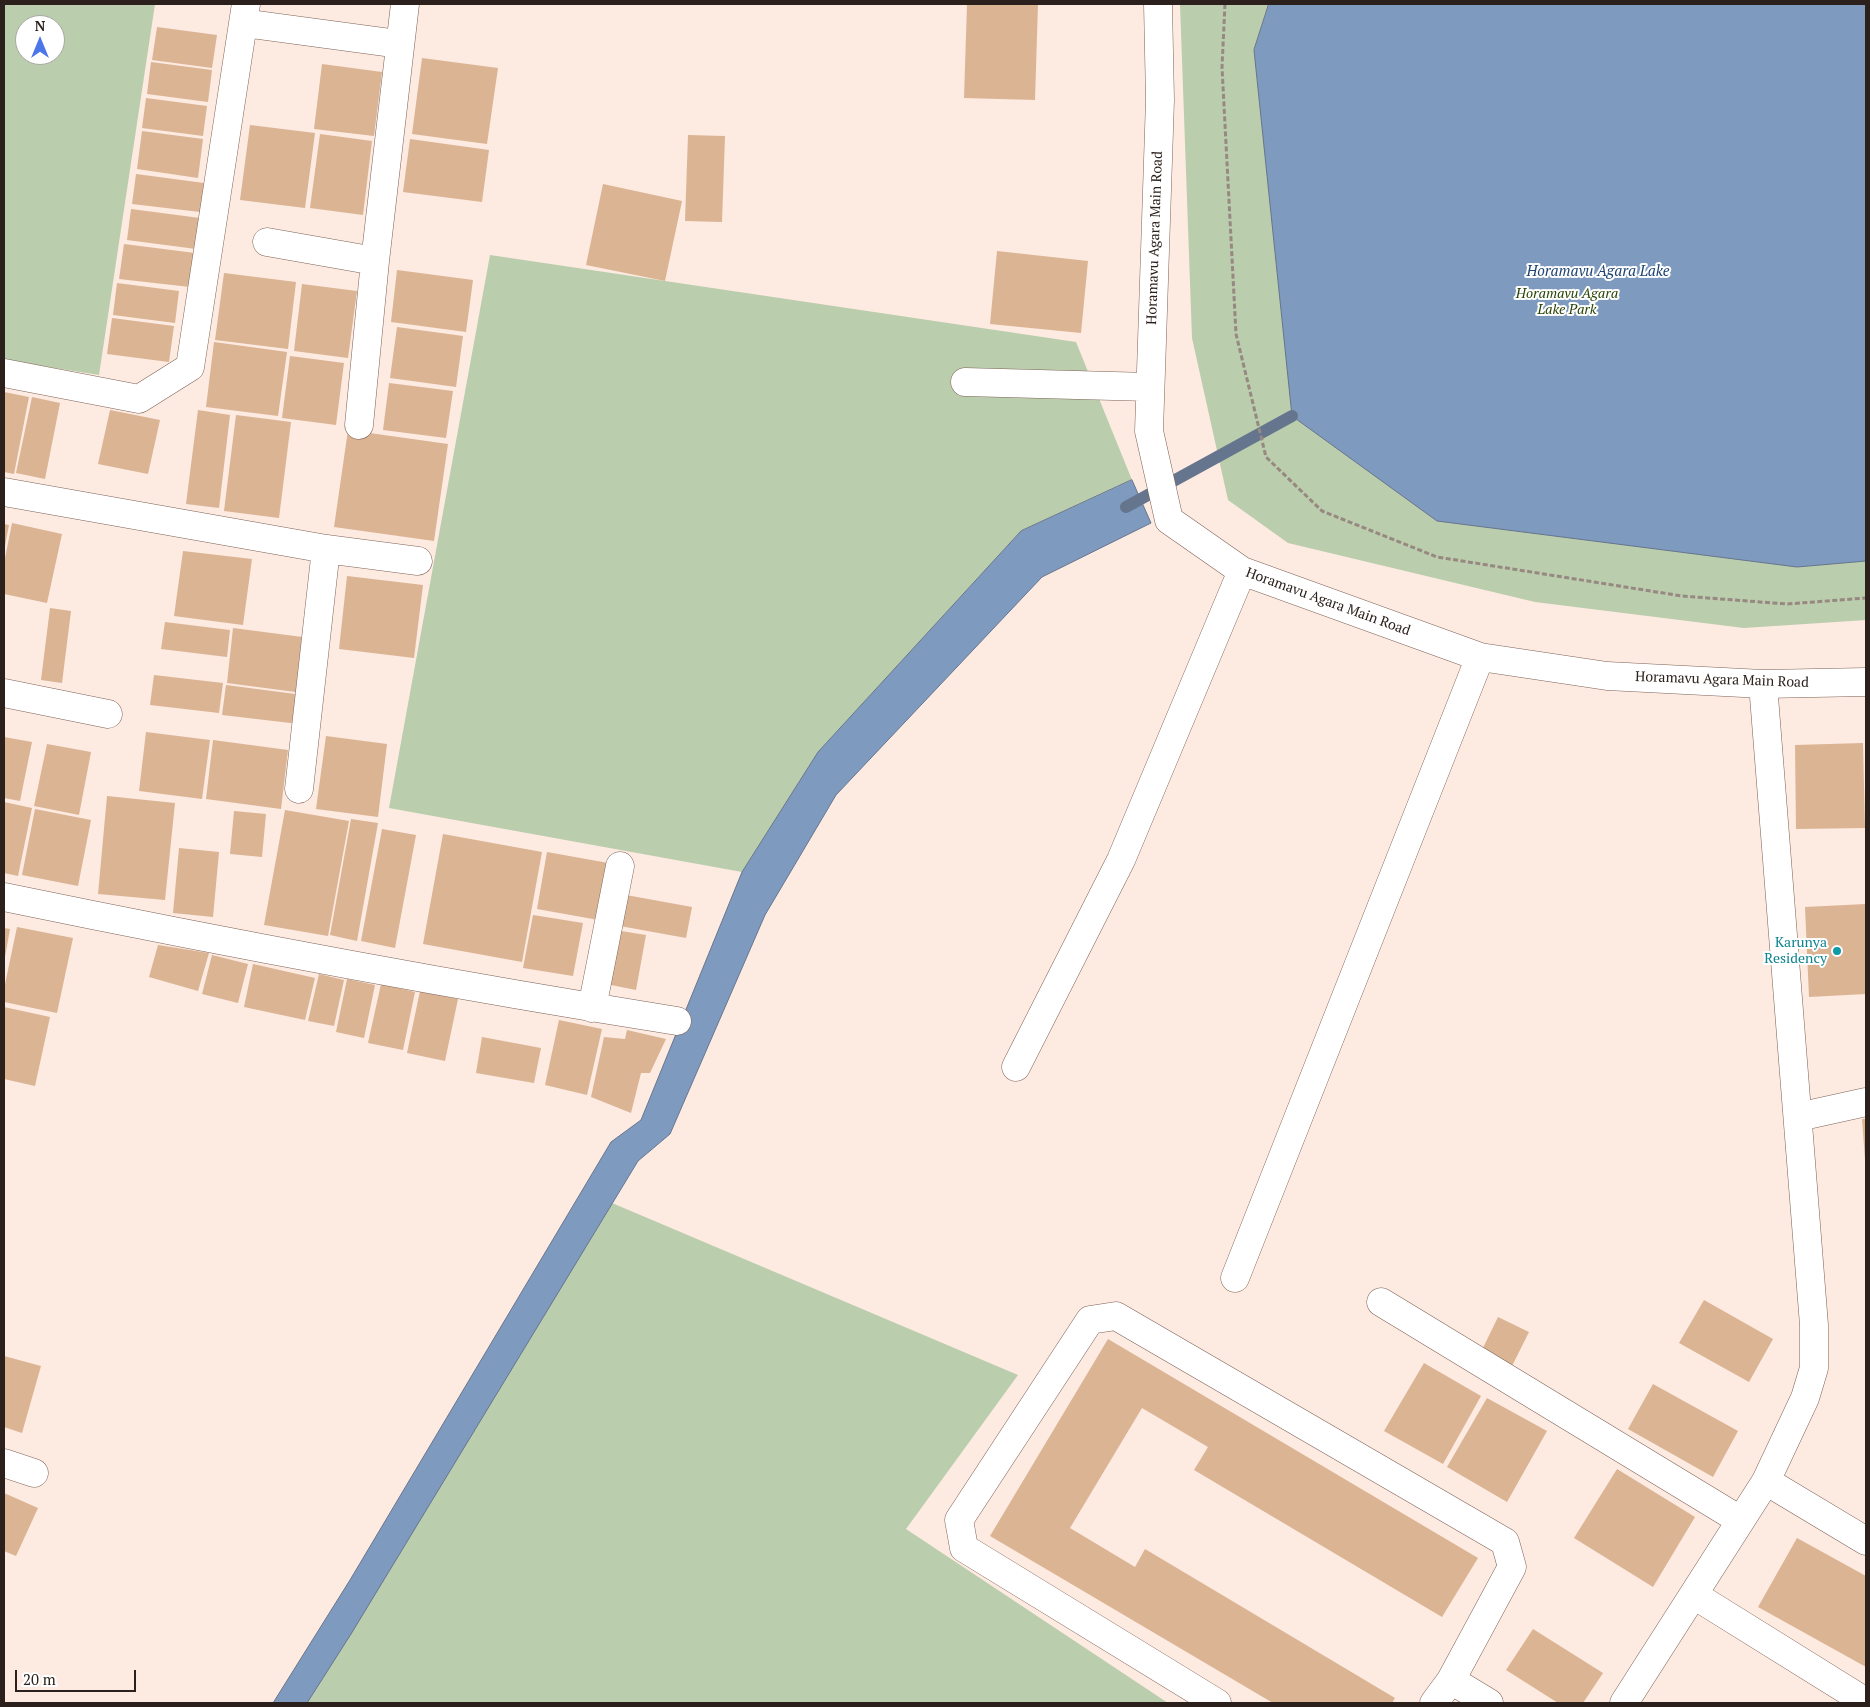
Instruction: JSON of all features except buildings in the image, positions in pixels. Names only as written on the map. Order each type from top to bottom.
[{"type":"street","points":[[359,425],[375,261],[405,4]]},
{"type":"street","name":"Horamavu Agara Main Road","points":[[1158,4],[1160,100],[1149,432],[1169,520],[1242,571],[1480,657],[1608,676],[1763,684],[1866,682]]},
{"type":"street","points":[[4,373],[138,399],[190,367],[244,13],[399,44]]},
{"type":"street","points":[[267,242],[375,261]]},
{"type":"street","points":[[965,382],[1150,387]]},
{"type":"street","points":[[4,492],[326,549],[418,562]]},
{"type":"street","points":[[300,789],[326,549]]},
{"type":"street","points":[[1016,1067],[1121,860],[1242,571]]},
{"type":"street","points":[[1235,1278],[1480,657]]},
{"type":"street","points":[[1624,1703],[1766,1481],[1805,1398],[1814,1368],[1814,1325],[1763,684]]},
{"type":"street","points":[[4,693],[108,714]]},
{"type":"street","points":[[592,1008],[620,866]]},
{"type":"street","points":[[4,897],[198,937],[592,1008],[676,1021]]},
{"type":"street","points":[[1798,1117],[1866,1102]]},
{"type":"street","points":[[1381,1302],[1740,1520]]},
{"type":"street","points":[[1217,1703],[964,1548],[959,1520],[1090,1320],[1116,1316],[1505,1542],[1512,1567],[1451,1680],[1434,1703]]},
{"type":"street","points":[[4,1463],[34,1473]]},
{"type":"street","points":[[1766,1481],[1866,1541]]},
{"type":"street","points":[[1694,1595],[1866,1702]]},
{"type":"street","points":[[1451,1680],[1490,1703]]},
{"type":"path","points":[[1224,4],[1222,67],[1236,334],[1266,457],[1322,510],[1437,557],[1672,595],[1787,604],[1866,598]]},
{"type":"green space","points":[[4,4],[155,4],[99,375],[4,360]]},
{"type":"green space","name":"Horamavu Agara Lake","points":[[1180,4],[1866,4],[1866,620],[1744,628],[1535,602],[1288,543],[1228,500],[1192,338]]},
{"type":"green space","points":[[490,255],[1076,342],[1132,480],[1021,531],[818,752],[742,872],[389,808]]},
{"type":"green space","points":[[612,1203],[1018,1375],[906,1529],[1168,1703],[303,1703]]},
{"type":"water","name":"Horamavu Agara Lake","points":[[1269,4],[1866,4],[1866,561],[1797,567],[1437,521],[1292,416],[1254,50]]},
{"type":"water","points":[[1132,480],[1151,523],[1042,577],[836,795],[765,915],[670,1134],[638,1161],[351,1634],[307,1703],[273,1703],[350,1580],[611,1142],[641,1120],[742,872],[818,752],[1021,531]]},
{"type":"waterway","points":[[1126,507],[1292,416]]},
{"type":"place","name":"Karunya Residency","points":[[1837,951]]},
{"type":"park label","name":"Horamavu Agara Lake Park","points":[[1567,302]]}]
